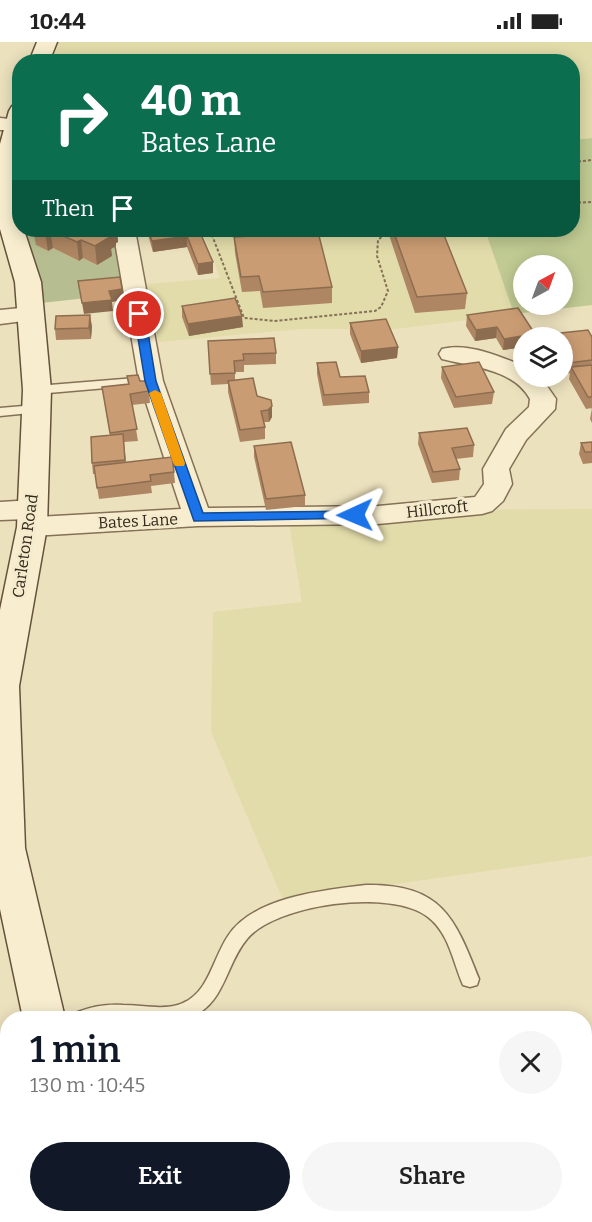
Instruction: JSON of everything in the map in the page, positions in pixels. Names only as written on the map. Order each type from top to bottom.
[{"type":"street","name":"Carleton Road","points":[[11,120],[2,178],[12,220]]},
{"type":"street","name":"Carleton Road","points":[[16,237],[28,282],[36,399],[32,518],[2,686],[6,848],[42,1011]]},
{"type":"street","name":"Bates Lane","points":[[0,511],[32,518],[198,518],[151,381],[125,237]]},
{"type":"street","points":[[0,317],[30,314]]},
{"type":"street","name":"Hillcroft","points":[[452,354],[484,360],[513,372]]},
{"type":"street","name":"Hillcroft","points":[[198,518],[378,515],[482,505],[493,495],[498,484],[496,469],[515,435],[542,409],[543,399],[537,387]]},
{"type":"lane","points":[[0,412],[36,399],[151,381]]},
{"type":"lane","points":[[187,1011],[200,1003],[209,992],[240,933],[254,921],[298,904],[371,892],[396,895],[417,901],[436,912],[450,929],[470,980]]},
{"type":"path","points":[[213,237],[244,318],[274,321],[375,311],[381,307],[388,291],[376,256],[378,240],[381,237]]},
{"type":"shaded area","points":[[58,42],[592,42],[592,138],[580,139],[580,54],[53,54]]},
{"type":"shaded area","points":[[205,237],[487,237],[513,314],[396,329],[301,329],[159,342],[146,284],[220,278]]},
{"type":"shaded area","points":[[592,509],[592,856],[283,900],[211,732],[213,612],[302,602],[287,511]]},
{"type":"green space","points":[[592,138],[592,305],[573,307],[573,255],[513,255],[513,311],[487,237],[580,237],[580,139]]},
{"type":"green space","points":[[23,237],[117,237],[121,241],[124,294],[41,303]],"holes":[[[36,245],[112,256],[97,265],[83,258],[79,261],[53,248],[48,251]]]},
{"type":"building","points":[[66,237],[110,237],[95,246],[81,240],[77,242]]},
{"type":"building","points":[[151,237],[180,237],[152,241]]},
{"type":"building","points":[[187,237],[202,237],[213,262],[198,264]]},
{"type":"building","points":[[234,237],[319,237],[332,287],[263,292],[259,276],[241,277]]},
{"type":"building","points":[[396,237],[445,237],[467,293],[417,297]]},
{"type":"building","points":[[120,277],[122,289],[109,291],[112,300],[82,303],[78,281]]},
{"type":"building","points":[[235,298],[242,316],[188,324],[182,306]]},
{"type":"building","points":[[513,309],[513,315],[523,315],[530,327],[513,327],[513,338],[504,339],[497,327],[476,330],[467,315]]},
{"type":"building","points":[[90,315],[89,328],[55,329],[56,316]]},
{"type":"building","points":[[386,319],[398,347],[361,351],[350,323]]},
{"type":"building","points":[[588,330],[592,337],[592,360],[573,362],[573,332]]},
{"type":"building","points":[[274,338],[276,353],[243,354],[244,360],[234,361],[235,373],[210,374],[208,341]]},
{"type":"building","points":[[336,362],[340,377],[365,376],[369,392],[324,395],[317,363]]},
{"type":"building","points":[[479,362],[494,392],[456,397],[442,367]]},
{"type":"building","points":[[592,365],[592,397],[588,397],[573,367]]},
{"type":"building","points":[[138,375],[140,381],[147,381],[149,391],[130,394],[137,429],[110,433],[102,387],[129,384],[127,376]]},
{"type":"building","points":[[253,378],[257,396],[271,400],[272,406],[268,410],[261,411],[265,427],[240,430],[228,381]]},
{"type":"building","points":[[467,428],[474,445],[452,448],[460,469],[433,472],[419,433]]},
{"type":"building","points":[[123,434],[125,460],[92,463],[91,437]]},
{"type":"building","points":[[291,442],[305,495],[266,499],[254,446]]},
{"type":"building","points":[[592,442],[592,452],[585,452],[581,443]]},
{"type":"building","points":[[172,457],[174,472],[150,475],[151,481],[97,488],[94,466]]},
{"type":"slow traffic","points":[[155,393],[179,463]]},
{"type":"route","points":[[139,314],[151,381],[198,518],[355,515]]}]
